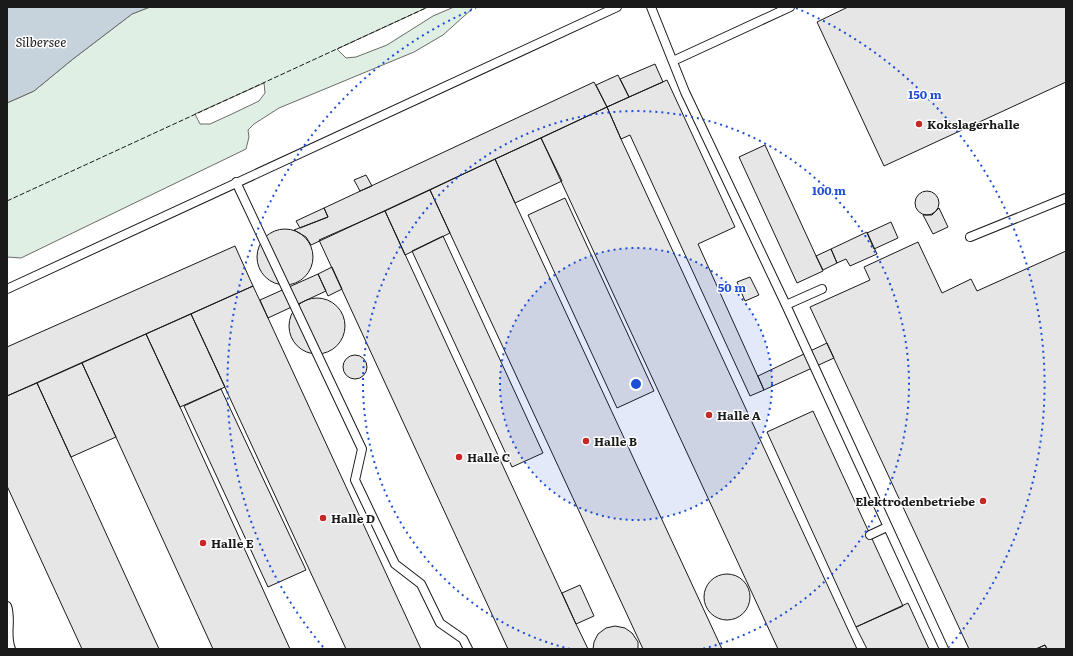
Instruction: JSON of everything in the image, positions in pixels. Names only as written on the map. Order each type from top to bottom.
[{"type":"lane","points":[[7,289],[617,7]]},
{"type":"lane","points":[[651,7],[688,99],[786,304],[944,649]]},
{"type":"lane","points":[[673,61],[790,7]]},
{"type":"lane","points":[[236,182],[362,449],[355,480],[395,564],[421,584],[440,623],[463,639],[468,649]]},
{"type":"lane","points":[[970,237],[1066,198]]},
{"type":"lane","points":[[786,304],[822,289]]},
{"type":"lane","points":[[870,535],[887,527]]},
{"type":"lane","points":[[7,606],[9,612],[8,643],[11,649]]},
{"type":"green space","points":[[150,7],[428,7],[337,49],[346,58],[356,57],[387,45],[433,16],[454,7],[471,7],[472,9],[443,35],[414,52],[279,108],[254,124],[248,130],[249,137],[246,149],[21,258],[7,257],[7,103],[34,91],[132,14]],"holes":[[[264,83],[265,93],[259,101],[210,124],[200,124],[195,114]]]},
{"type":"water","name":"Silbersee","points":[[7,7],[150,7],[132,14],[34,91],[7,103]]},
{"type":"building","name":"Kokslagerhalle","points":[[848,7],[1066,7],[1066,82],[884,166],[817,22]]},
{"type":"building","points":[[655,64],[663,82],[629,97],[620,79]]},
{"type":"building","points":[[618,75],[629,97],[607,107],[596,85]]},
{"type":"building","points":[[667,80],[735,227],[698,244],[764,390],[750,396],[630,135],[621,139],[607,107]]},
{"type":"building","points":[[594,82],[607,107],[311,245],[306,237],[294,230],[328,217],[324,208]]},
{"type":"building","name":"Halle A","points":[[607,107],[857,649],[778,649],[541,138]]},
{"type":"building","points":[[541,138],[562,181],[515,203],[495,159]]},
{"type":"building","points":[[765,145],[823,271],[797,283],[739,157]]},
{"type":"building","name":"Halle B","points":[[495,159],[722,649],[643,649],[430,190]]},
{"type":"building","points":[[366,175],[372,186],[360,191],[354,180]]},
{"type":"building","points":[[430,190],[450,233],[405,255],[385,211]]},
{"type":"building","points":[[927,191],[936,194],[939,203],[936,212],[927,215],[918,212],[915,203],[918,194]]},
{"type":"building","points":[[565,198],[654,391],[617,408],[528,215]]},
{"type":"building","points":[[324,208],[328,217],[300,228],[296,221]]},
{"type":"building","points":[[939,208],[948,227],[933,234],[923,215],[932,215]]},
{"type":"building","name":"Halle C","points":[[385,211],[588,649],[508,649],[319,240]]},
{"type":"building","points":[[891,222],[898,238],[874,249],[867,233]]},
{"type":"building","points":[[279,229],[291,229],[305,237],[313,251],[311,268],[305,277],[291,285],[279,285],[269,280],[262,273],[257,263],[257,251],[262,241],[269,234]]},
{"type":"building","points":[[867,232],[877,254],[850,266],[846,259],[837,263],[831,249]]},
{"type":"building","points":[[443,236],[543,453],[512,467],[412,251]]},
{"type":"building","name":"Elektrodenbetriebe","points":[[918,242],[942,293],[971,279],[977,291],[1066,251],[1066,649],[1047,649],[1045,645],[1036,649],[969,649],[810,307],[870,280],[864,267]]},
{"type":"building","points":[[235,246],[253,286],[7,396],[7,347]]},
{"type":"building","points":[[831,249],[837,263],[823,270],[816,256]]},
{"type":"building","points":[[332,267],[342,289],[328,296],[318,274]]},
{"type":"building","points":[[318,274],[326,291],[268,318],[260,300]]},
{"type":"building","points":[[750,277],[759,295],[745,301],[737,282]]},
{"type":"building","name":"Halle D","points":[[253,286],[421,649],[346,649],[191,314]]},
{"type":"building","points":[[317,298],[328,300],[337,306],[343,315],[345,326],[343,337],[337,346],[328,352],[317,354],[306,352],[297,346],[291,337],[289,326],[291,315],[297,306],[306,300]]},
{"type":"building","points":[[191,314],[225,387],[180,407],[146,334]]},
{"type":"building","name":"Halle E","points":[[146,334],[290,649],[213,649],[82,363]]},
{"type":"building","points":[[827,343],[834,358],[764,390],[758,376]]},
{"type":"building","points":[[355,355],[363,359],[367,367],[363,375],[355,379],[347,375],[343,367],[347,359]]},
{"type":"building","points":[[82,363],[116,437],[71,457],[37,383]]},
{"type":"building","points":[[37,383],[159,649],[82,649],[7,486],[7,396]]},
{"type":"building","points":[[221,389],[306,570],[268,587],[184,406]]},
{"type":"building","points":[[813,411],[903,606],[856,627],[767,432]]},
{"type":"building","points":[[727,574],[740,578],[746,584],[750,597],[746,610],[740,616],[727,620],[714,616],[708,610],[704,597],[708,584],[714,578]]},
{"type":"building","points":[[580,585],[594,616],[576,624],[562,593]]},
{"type":"building","points":[[908,603],[929,649],[867,649],[856,627]]},
{"type":"building","points":[[615,626],[625,628],[632,633],[638,642],[638,649],[593,649],[594,642],[598,634],[606,628]]},
{"type":"building","points":[[1045,645],[1047,649],[1036,649]]},
{"type":"fence","points":[[7,201],[428,7]]},
{"type":"place","name":"Kokslagerhalle","points":[[919,124]]},
{"type":"place","name":"Halle A","points":[[709,415]]},
{"type":"place","name":"Halle B","points":[[586,441]]},
{"type":"place","name":"Halle C","points":[[459,457]]},
{"type":"place","name":"Elektrodenbetriebe","points":[[983,501]]},
{"type":"place","name":"Halle D","points":[[323,518]]},
{"type":"place","name":"Halle E","points":[[203,543]]}]
